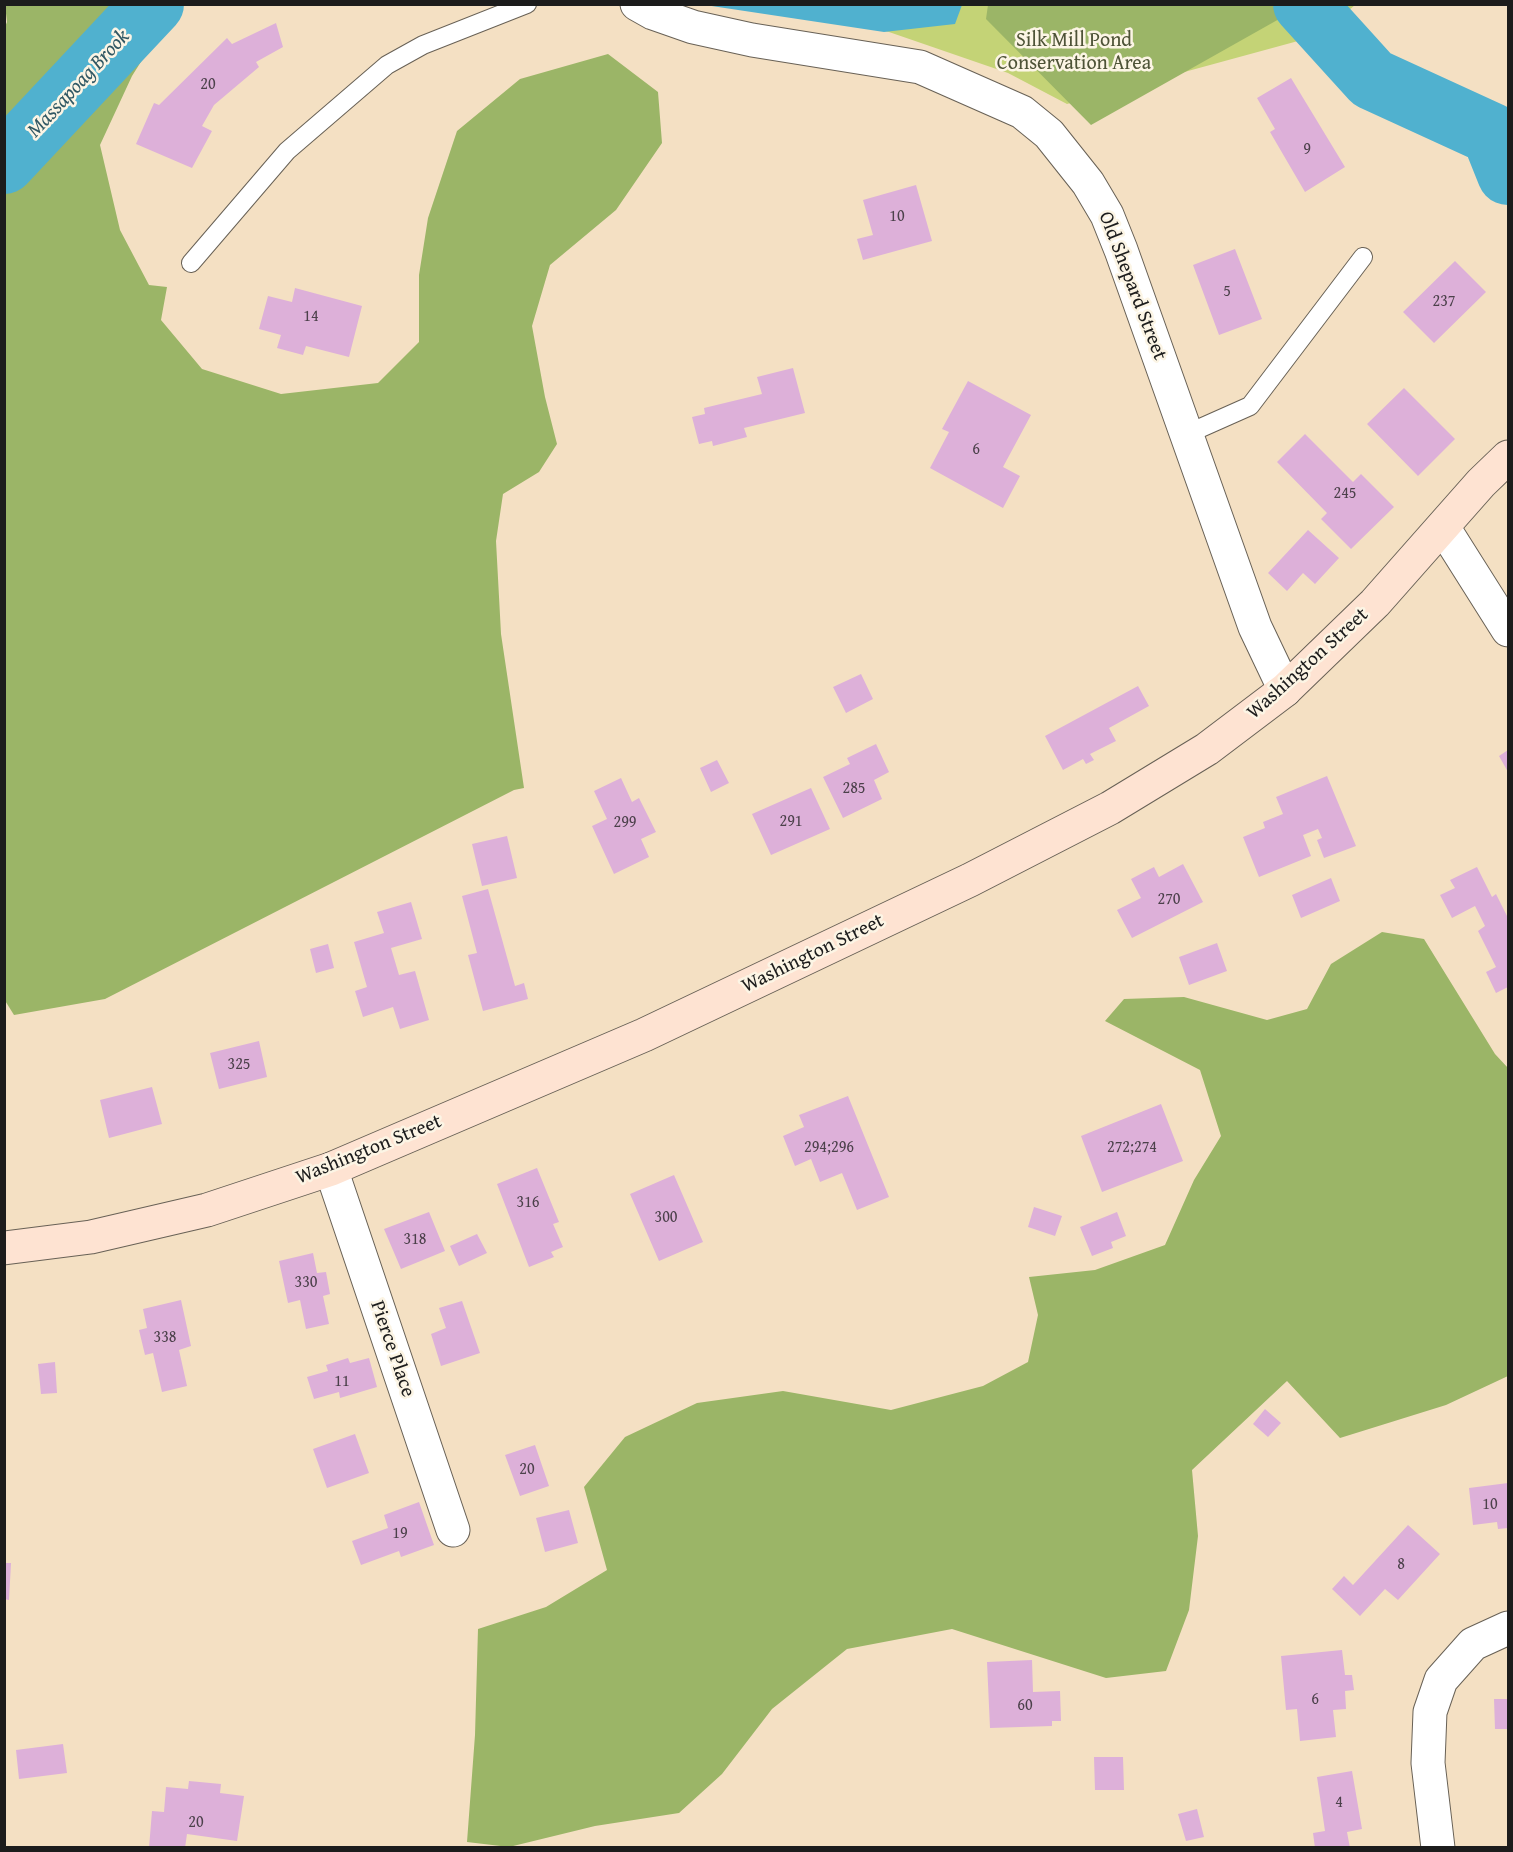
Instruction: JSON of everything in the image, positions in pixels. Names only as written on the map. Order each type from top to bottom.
[{"type":"main road","name":"Washington Street","points":[[4,1248],[91,1237],[207,1210],[331,1169],[644,1035],[1013,858],[1110,808],[1208,749],[1285,690],[1375,603],[1509,457]]},
{"type":"street","name":"Old Shepard Street","points":[[637,4],[653,13],[693,27],[752,40],[920,67],[1022,112],[1050,134],[1082,174],[1107,215],[1255,627],[1285,690]]},
{"type":"street","points":[[1443,527],[1509,630]]},
{"type":"street","name":"Pierce Place","points":[[331,1169],[453,1530]]},
{"type":"street","points":[[1438,1848],[1428,1763],[1430,1712],[1441,1680],[1473,1644],[1509,1628]]},
{"type":"lane","points":[[191,263],[287,151],[387,64],[423,45],[527,4]]},
{"type":"lane","points":[[1187,434],[1250,406],[1363,257]]},
{"type":"green space","name":"Silk Mill Pond Conservation Area","points":[[988,4],[1304,5],[1091,125],[986,19]]},
{"type":"green space","points":[[5,5],[171,5],[171,14],[132,76],[100,145],[120,230],[149,285],[167,287],[161,320],[202,369],[281,394],[378,383],[419,342],[419,275],[428,218],[457,131],[520,79],[608,54],[658,92],[662,143],[616,210],[550,265],[532,326],[545,397],[557,444],[539,472],[503,494],[496,541],[501,634],[524,788],[514,790],[105,999],[14,1015],[4,999],[4,29],[7,22]]},
{"type":"green space","name":"Silk Mill Pond Conservation Area","points":[[729,5],[1355,5],[1320,35],[1067,104],[1008,73],[889,32],[833,20]]},
{"type":"green space","points":[[1382,932],[1424,939],[1495,1054],[1508,1068],[1508,1376],[1446,1405],[1340,1438],[1287,1381],[1192,1470],[1198,1536],[1189,1610],[1166,1671],[1106,1678],[952,1629],[847,1649],[772,1709],[722,1774],[679,1813],[595,1826],[509,1847],[467,1842],[475,1735],[478,1629],[546,1607],[607,1570],[584,1487],[625,1437],[697,1403],[783,1391],[891,1410],[983,1386],[1028,1362],[1038,1315],[1029,1277],[1095,1270],[1165,1245],[1194,1180],[1221,1136],[1200,1070],[1105,1021],[1124,999],[1184,997],[1267,1020],[1307,1009],[1331,964]]},
{"type":"water","points":[[705,5],[962,5],[955,24],[884,32]]},
{"type":"building","points":[[276,23],[283,47],[256,62],[259,67],[214,105],[202,126],[212,131],[192,168],[136,144],[154,103],[159,105],[227,38],[232,44]]},
{"type":"building","points":[[1291,78],[1345,167],[1305,192],[1270,132],[1275,129],[1257,98]]},
{"type":"building","points":[[916,185],[932,241],[863,260],[857,239],[873,235],[863,200]]},
{"type":"building","points":[[1235,249],[1262,319],[1219,335],[1193,265]]},
{"type":"building","points":[[1455,261],[1486,292],[1434,343],[1403,312]]},
{"type":"building","points":[[295,288],[362,306],[349,357],[306,346],[303,355],[277,348],[281,335],[259,329],[268,296],[292,302]]},
{"type":"building","points":[[793,368],[805,413],[744,428],[747,437],[713,446],[712,441],[699,444],[692,417],[705,414],[704,408],[762,394],[757,377]]},
{"type":"building","points":[[968,381],[1031,415],[1003,467],[1020,476],[1003,508],[930,468],[949,432],[942,429]]},
{"type":"building","points":[[1404,388],[1455,439],[1418,476],[1367,424]]},
{"type":"building","points":[[1305,434],[1353,482],[1361,474],[1394,507],[1351,549],[1321,519],[1327,513],[1277,462]]},
{"type":"building","points":[[1308,530],[1339,558],[1315,584],[1303,573],[1287,591],[1268,573]]},
{"type":"building","points":[[861,674],[873,699],[846,713],[833,687]]},
{"type":"building","points":[[1138,686],[1149,706],[1109,728],[1116,741],[1090,754],[1094,760],[1086,764],[1083,759],[1063,770],[1045,736]]},
{"type":"building","points":[[876,744],[889,772],[874,780],[882,799],[843,818],[823,777],[850,764],[847,758]]},
{"type":"building","points":[[1508,750],[1508,772],[1499,756]]},
{"type":"building","points":[[717,760],[729,783],[711,792],[700,768]]},
{"type":"building","points":[[1327,776],[1356,846],[1324,858],[1317,840],[1322,838],[1318,829],[1303,835],[1311,856],[1259,877],[1243,837],[1265,828],[1263,822],[1283,814],[1276,797]]},
{"type":"building","points":[[621,778],[632,802],[639,798],[656,832],[641,839],[649,857],[614,874],[592,826],[607,819],[594,791]]},
{"type":"building","points":[[811,788],[830,829],[771,855],[752,814]]},
{"type":"building","points":[[507,836],[517,878],[482,886],[472,844]]},
{"type":"building","points":[[1183,864],[1203,902],[1132,938],[1117,910],[1141,898],[1131,879],[1154,867],[1159,877]]},
{"type":"building","points":[[1477,867],[1492,897],[1496,894],[1508,918],[1508,987],[1496,993],[1486,972],[1496,967],[1478,931],[1485,926],[1475,906],[1452,918],[1440,895],[1455,888],[1450,880]]},
{"type":"building","points":[[1331,878],[1340,901],[1301,918],[1292,895]]},
{"type":"building","points":[[488,889],[515,986],[524,983],[528,999],[483,1011],[468,955],[477,953],[462,896]]},
{"type":"building","points":[[411,902],[422,939],[391,948],[399,975],[415,971],[429,1020],[400,1029],[393,1007],[363,1017],[355,991],[367,987],[354,942],[384,933],[377,912]]},
{"type":"building","points":[[1217,943],[1227,971],[1189,985],[1179,957]]},
{"type":"building","points":[[328,944],[334,968],[316,973],[310,949]]},
{"type":"building","points":[[259,1041],[267,1077],[219,1089],[210,1053]]},
{"type":"building","points":[[152,1087],[162,1124],[109,1138],[100,1100]]},
{"type":"building","points":[[848,1096],[889,1197],[857,1210],[842,1173],[820,1182],[811,1159],[795,1166],[783,1136],[804,1127],[799,1115]]},
{"type":"building","points":[[1161,1104],[1183,1161],[1102,1192],[1081,1136]]},
{"type":"building","points":[[537,1168],[559,1222],[553,1224],[563,1247],[551,1252],[554,1257],[529,1267],[497,1184]]},
{"type":"building","points":[[674,1175],[703,1242],[659,1261],[630,1194]]},
{"type":"building","points":[[1034,1207],[1062,1216],[1055,1236],[1028,1227]]},
{"type":"building","points":[[429,1212],[445,1251],[401,1269],[384,1229]]},
{"type":"building","points":[[1117,1212],[1126,1236],[1111,1242],[1113,1248],[1092,1256],[1080,1227]]},
{"type":"building","points":[[477,1234],[487,1253],[459,1266],[450,1246]]},
{"type":"building","points":[[313,1253],[317,1273],[326,1272],[330,1294],[323,1296],[329,1324],[306,1329],[300,1300],[288,1303],[279,1261]]},
{"type":"building","points":[[181,1300],[191,1346],[179,1350],[187,1386],[162,1392],[153,1353],[145,1355],[139,1330],[147,1328],[143,1309]]},
{"type":"building","points":[[462,1301],[480,1353],[441,1366],[431,1334],[446,1328],[439,1308]]},
{"type":"building","points":[[348,1358],[350,1363],[369,1358],[377,1387],[340,1398],[339,1392],[314,1399],[307,1377],[328,1371],[326,1365]]},
{"type":"building","points":[[55,1362],[57,1393],[41,1394],[38,1364]]},
{"type":"building","points":[[1265,1409],[1281,1423],[1268,1437],[1253,1424]]},
{"type":"building","points":[[355,1434],[369,1473],[327,1488],[313,1449]]},
{"type":"building","points":[[535,1445],[549,1486],[520,1496],[505,1455]]},
{"type":"building","points":[[1508,1483],[1508,1528],[1498,1529],[1497,1522],[1473,1525],[1469,1488]]},
{"type":"building","points":[[419,1502],[434,1545],[401,1557],[399,1551],[361,1565],[352,1541],[388,1528],[384,1515]]},
{"type":"building","points":[[569,1510],[578,1543],[545,1552],[536,1518]]},
{"type":"building","points":[[1408,1525],[1440,1554],[1398,1600],[1385,1589],[1360,1616],[1332,1589],[1344,1576],[1353,1585]]},
{"type":"building","points":[[4,1563],[11,1563],[9,1600],[4,1599]]},
{"type":"building","points":[[1342,1650],[1345,1675],[1352,1675],[1354,1690],[1345,1691],[1346,1709],[1333,1710],[1336,1737],[1300,1741],[1297,1709],[1286,1710],[1281,1656]]},
{"type":"building","points":[[1032,1660],[1033,1692],[1060,1691],[1061,1721],[1052,1721],[1052,1726],[990,1728],[987,1662]]},
{"type":"building","points":[[1494,1699],[1508,1699],[1508,1729],[1495,1729]]},
{"type":"building","points":[[63,1744],[67,1773],[19,1779],[16,1750]]},
{"type":"building","points":[[1094,1757],[1123,1757],[1124,1790],[1095,1790]]},
{"type":"building","points":[[1352,1771],[1362,1829],[1347,1832],[1350,1848],[1315,1848],[1313,1833],[1325,1831],[1317,1777]]},
{"type":"building","points":[[189,1781],[221,1784],[220,1793],[244,1796],[237,1841],[187,1834],[185,1848],[149,1848],[152,1811],[164,1812],[166,1787],[188,1789]]},
{"type":"building","points":[[1197,1809],[1204,1837],[1186,1841],[1178,1814]]},
{"type":"waterway","name":"Massapoag Brook","points":[[4,163],[153,4]]},
{"type":"waterway","name":"Massapoag Brook","points":[[1304,4],[1372,79],[1492,134],[1508,174]]}]
